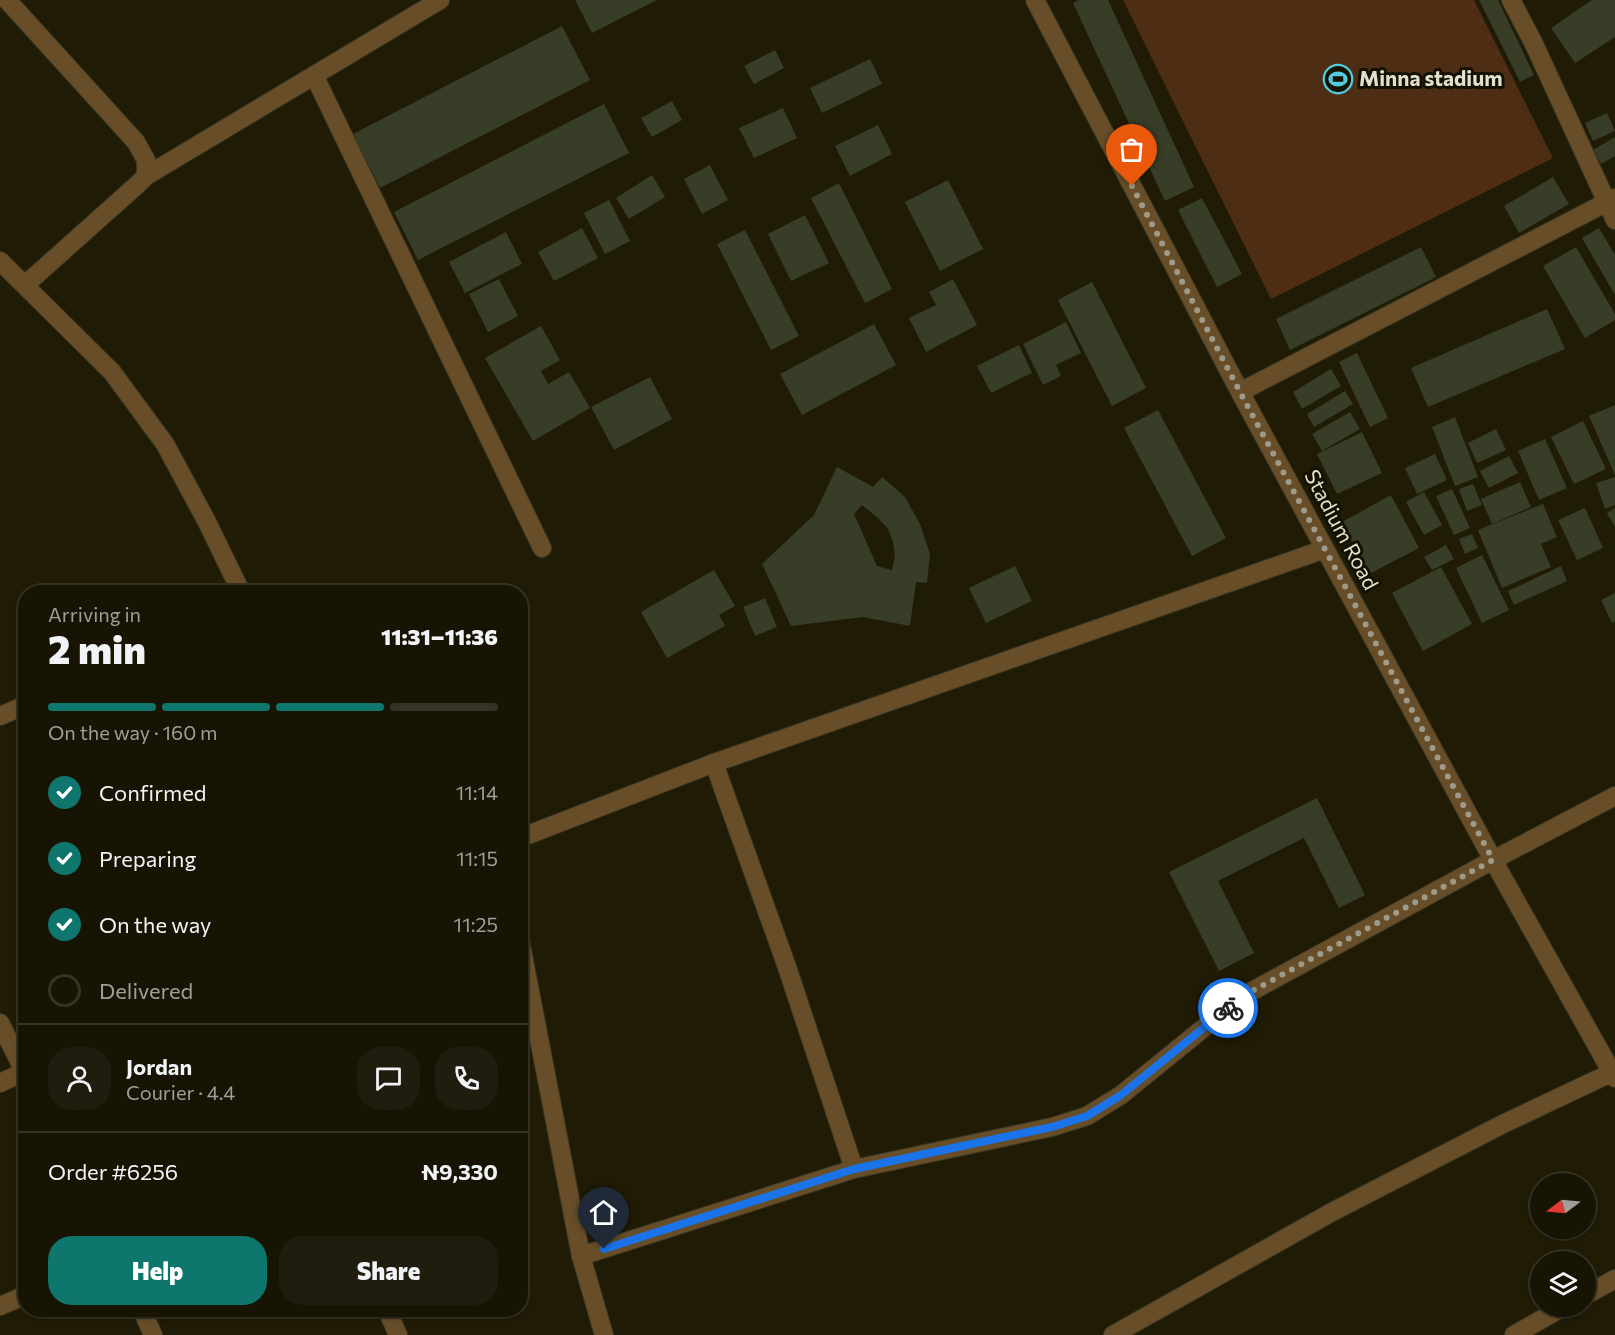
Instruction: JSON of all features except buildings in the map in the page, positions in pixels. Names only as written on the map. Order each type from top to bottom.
[{"type":"street","points":[[7,0],[136,142],[146,160],[146,176]]},
{"type":"street","points":[[25,285],[146,176],[440,0]]},
{"type":"street","name":"Stadium Road","points":[[1035,0],[1240,392],[1493,860],[1614,1074]]},
{"type":"street","points":[[1511,0],[1610,200],[1615,220]]},
{"type":"street","points":[[314,75],[542,548]]},
{"type":"street","points":[[1240,392],[1610,200]]},
{"type":"street","points":[[0,261],[112,372],[165,444],[238,585]]},
{"type":"street","points":[[528,835],[714,763],[1325,549]]},
{"type":"street","points":[[0,716],[18,708]]},
{"type":"street","points":[[714,763],[787,967],[854,1169]]},
{"type":"street","points":[[581,1256],[854,1169],[1052,1127],[1087,1116],[1121,1095],[1243,996],[1615,796]]},
{"type":"street","points":[[528,981],[581,1256],[604,1335]]},
{"type":"street","points":[[0,1023],[18,1058]]},
{"type":"street","points":[[1113,1335],[1332,1212],[1503,1124],[1614,1074]]},
{"type":"street","points":[[0,1083],[18,1075]]},
{"type":"street","points":[[1596,1289],[1615,1279]]},
{"type":"street","points":[[0,1306],[18,1298]]},
{"type":"street","points":[[145,1317],[153,1335]]},
{"type":"street","points":[[390,1317],[398,1335]]},
{"type":"street","points":[[1514,1335],[1546,1317]]},
{"type":"shaded area","name":"Minna stadium","points":[[1123,0],[1474,0],[1553,158],[1271,299]]},
{"type":"way so far","points":[[1132,186],[1240,392],[1493,860],[1243,996],[1228,1008]]},
{"type":"place","name":"Minna stadium","points":[[1338,79]]},
{"type":"route","points":[[604,1249],[854,1169],[1052,1127],[1087,1116],[1121,1095],[1228,1008]]}]
